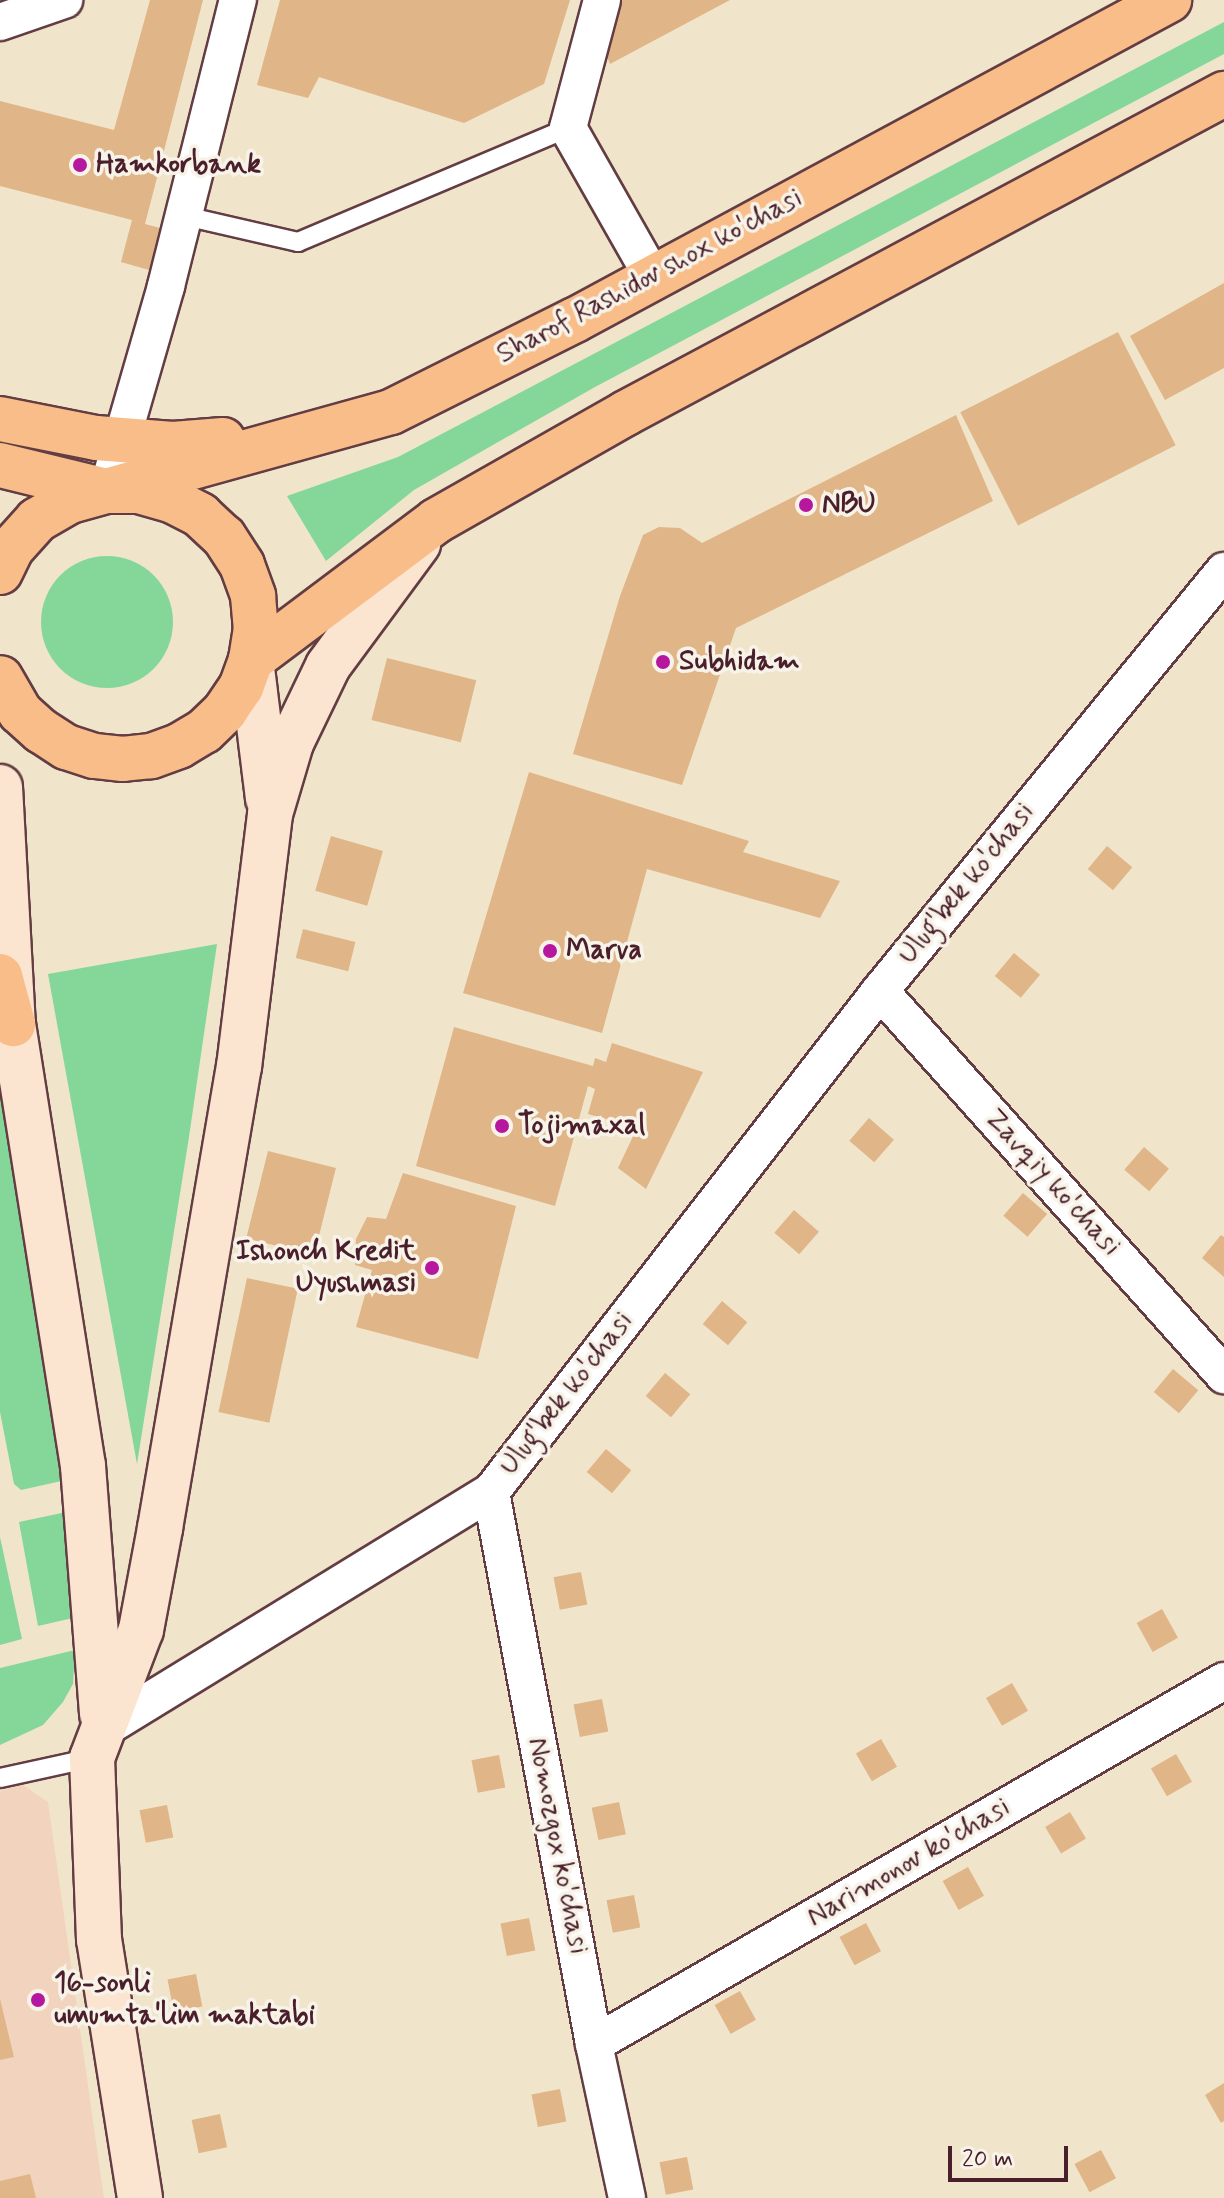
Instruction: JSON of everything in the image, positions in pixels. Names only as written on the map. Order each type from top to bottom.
[{"type":"main road","name":"Sharof Rashidov shox ko'chasi","points":[[0,572],[11,549],[37,520],[70,501],[391,412],[1169,0]]},
{"type":"main road","name":"Sharof Rashidov shox ko'chasi","points":[[251,660],[436,521],[626,413],[1224,94]]},
{"type":"main road","points":[[0,419],[121,440],[173,444],[272,436],[391,412]]},
{"type":"main road","name":"Sharof Rashidov shox ko'chasi","points":[[0,465],[107,491],[139,491],[171,500],[200,515],[224,537],[242,565],[253,596],[256,628],[251,660],[241,687],[225,711],[204,731],[179,746],[151,756],[123,759],[94,756],[66,747],[41,731],[20,712],[0,678]]},
{"type":"main road","points":[[97,1744],[141,1630],[158,1543],[239,1067],[270,814],[291,743],[328,666],[379,592],[436,521]]},
{"type":"main road","points":[[251,660],[270,814]]},
{"type":"main road","points":[[0,787],[13,1024],[83,1466],[97,1744],[99,1940],[140,2198]]},
{"type":"main road","points":[[0,976],[13,1024]]},
{"type":"street","points":[[0,22],[64,0]]},
{"type":"street","points":[[107,491],[185,216],[238,0]]},
{"type":"street","points":[[602,0],[568,128],[652,276]]},
{"type":"street","name":"Ulug'bek ko'chasi","points":[[97,1744],[491,1492],[880,991],[1224,571]]},
{"type":"street","name":"Zavqiy ko'chasi","points":[[880,991],[1224,1375]]},
{"type":"street","name":"Nomozgox ko'chasi","points":[[491,1492],[594,2044],[627,2198]]},
{"type":"street","name":"Narimonov ko'chasi","points":[[594,2044],[1224,1681]]},
{"type":"lane","points":[[185,216],[298,242],[568,128]]},
{"type":"lane","points":[[0,1778],[97,1744]]},
{"type":"shaded area","name":"16-sonli umumta'lim maktabi","points":[[23,1785],[48,1802],[104,2198],[0,2198],[0,1791]]},
{"type":"green space","points":[[1224,22],[1224,54],[595,387],[414,490],[326,561],[287,496],[398,457]]},
{"type":"green space","points":[[107,556],[132,561],[154,575],[168,597],[173,622],[168,647],[154,669],[132,683],[107,688],[82,683],[60,669],[46,647],[41,622],[46,597],[60,575],[82,561]]},
{"type":"green space","points":[[217,944],[189,1137],[137,1464],[48,974]]},
{"type":"green space","points":[[0,1087],[66,1480],[21,1490],[14,1484],[0,1412]]},
{"type":"green space","points":[[71,1511],[73,1618],[38,1626],[19,1522]]},
{"type":"green space","points":[[0,1537],[22,1639],[0,1645]]},
{"type":"green space","points":[[75,1650],[73,1684],[63,1702],[43,1725],[0,1745],[0,1668]]},
{"type":"building","name":"Hamkorbank","points":[[150,0],[203,0],[145,224],[160,228],[149,270],[121,262],[132,220],[0,186],[0,101],[114,130]]},
{"type":"building","points":[[280,0],[570,0],[544,84],[464,123],[319,77],[308,98],[257,85]]},
{"type":"building","points":[[619,0],[730,0],[610,64],[604,49]]},
{"type":"building","points":[[1224,283],[1224,368],[1165,400],[1130,336]]},
{"type":"building","points":[[1118,332],[1176,445],[1018,526],[960,412]]},
{"type":"building","points":[[956,415],[993,501],[736,628],[682,785],[573,754],[620,596],[643,535],[659,527],[680,528],[702,543]]},
{"type":"building","points":[[387,658],[476,680],[461,742],[372,720]]},
{"type":"building","points":[[529,772],[749,841],[743,852],[840,881],[820,918],[647,869],[602,1033],[463,993]]},
{"type":"building","points":[[331,836],[383,851],[367,906],[315,891]]},
{"type":"building","points":[[1107,846],[1132,867],[1113,890],[1088,869]]},
{"type":"building","points":[[303,929],[355,942],[348,971],[296,958]]},
{"type":"building","points":[[1014,953],[1040,975],[1021,998],[995,976]]},
{"type":"building","name":"Tojimaxal","points":[[454,1027],[593,1066],[595,1058],[606,1062],[612,1043],[703,1072],[646,1189],[618,1168],[637,1128],[588,1114],[595,1089],[588,1086],[555,1206],[416,1166]]},
{"type":"building","points":[[869,1118],[894,1140],[874,1162],[849,1141]]},
{"type":"building","points":[[1144,1147],[1169,1169],[1149,1191],[1124,1170]]},
{"type":"building","points":[[268,1151],[336,1168],[314,1255],[246,1238]]},
{"type":"building","name":"Ishonch Kredit Uyushmasi","points":[[403,1173],[516,1206],[478,1359],[356,1327],[372,1270],[355,1265],[356,1239],[367,1217],[386,1219]]},
{"type":"building","points":[[1023,1193],[1047,1214],[1027,1237],[1003,1216]]},
{"type":"building","points":[[794,1210],[819,1232],[799,1254],[774,1233]]},
{"type":"building","points":[[1221,1235],[1224,1237],[1224,1277],[1202,1258]]},
{"type":"building","points":[[247,1278],[298,1289],[269,1423],[219,1412]]},
{"type":"building","points":[[722,1301],[747,1322],[728,1345],[703,1324]]},
{"type":"building","points":[[1173,1369],[1198,1390],[1179,1413],[1154,1392]]},
{"type":"building","points":[[665,1373],[690,1394],[671,1417],[646,1396]]},
{"type":"building","points":[[606,1449],[631,1470],[612,1493],[587,1472]]},
{"type":"building","points":[[581,1572],[587,1604],[560,1610],[554,1577]]},
{"type":"building","points":[[1162,1609],[1178,1638],[1153,1652],[1137,1623]]},
{"type":"building","points":[[1012,1683],[1028,1711],[1002,1726],[986,1698]]},
{"type":"building","points":[[602,1699],[608,1731],[580,1737],[574,1705]]},
{"type":"building","points":[[881,1739],[897,1767],[872,1781],[856,1754]]},
{"type":"building","points":[[1176,1754],[1192,1782],[1167,1796],[1151,1768]]},
{"type":"building","points":[[499,1755],[505,1787],[478,1793],[472,1760]]},
{"type":"building","points":[[619,1802],[626,1834],[598,1840],[592,1808]]},
{"type":"building","points":[[167,1805],[173,1837],[146,1843],[140,1810]]},
{"type":"building","points":[[1070,1812],[1086,1839],[1061,1854],[1045,1827]]},
{"type":"building","points":[[968,1867],[984,1896],[959,1910],[943,1881]]},
{"type":"building","points":[[634,1895],[640,1927],[613,1933],[607,1900]]},
{"type":"building","points":[[529,1918],[535,1950],[507,1956],[501,1924]]},
{"type":"building","points":[[866,1923],[881,1951],[855,1965],[840,1937]]},
{"type":"building","points":[[196,1974],[202,2006],[174,2012],[168,1980]]},
{"type":"building","points":[[740,1991],[756,2020],[731,2034],[715,2005]]},
{"type":"building","points":[[0,1999],[14,2057],[0,2060]]},
{"type":"building","points":[[1224,2083],[1224,2121],[1221,2123],[1205,2095]]},
{"type":"building","points":[[560,2089],[566,2121],[538,2127],[532,2095]]},
{"type":"building","points":[[220,2114],[227,2147],[199,2153],[192,2120]]},
{"type":"building","points":[[1101,2150],[1116,2178],[1090,2192],[1075,2164]]},
{"type":"building","points":[[687,2157],[693,2189],[666,2195],[660,2162]]},
{"type":"building","points":[[30,2174],[36,2198],[0,2198],[0,2181]]},
{"type":"place","name":"Hamkorbank","points":[[80,165]]},
{"type":"place","name":"NBU","points":[[806,505]]},
{"type":"place","name":"Subhidam","points":[[663,662]]},
{"type":"place","name":"Marva","points":[[550,951]]},
{"type":"place","name":"Tojimaxal","points":[[502,1126]]},
{"type":"place","name":"Ishonch Kredit Uyushmasi","points":[[432,1268]]},
{"type":"place","name":"16-sonli umumta'lim maktabi","points":[[38,2000]]}]
